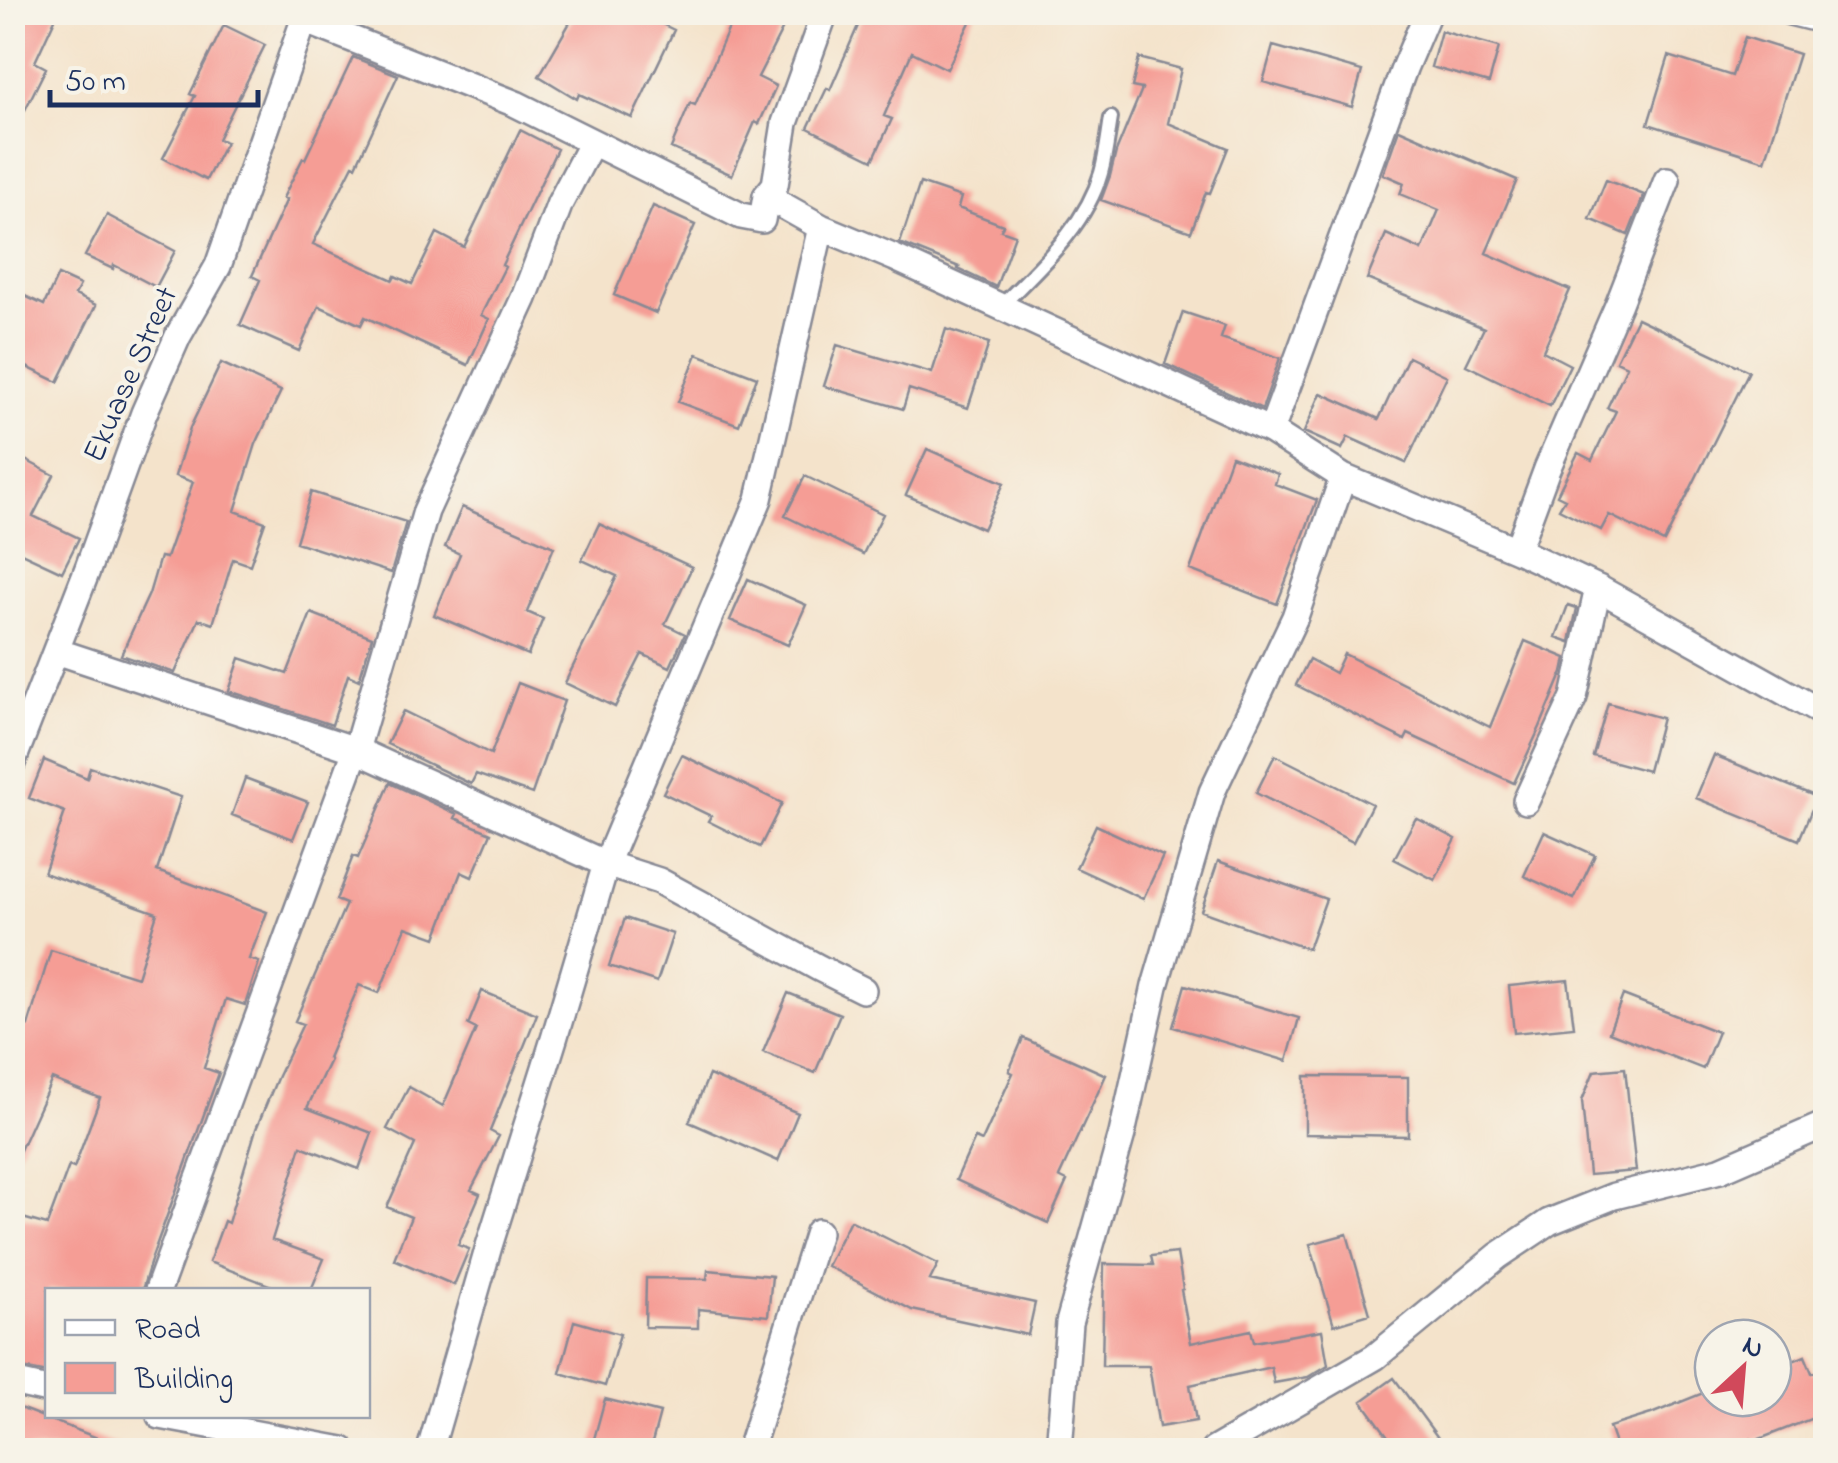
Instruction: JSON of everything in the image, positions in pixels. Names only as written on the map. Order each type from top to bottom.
[{"type":"street","points":[[303,16],[516,104],[742,216],[762,220],[766,196],[775,185],[785,123],[826,12]]},
{"type":"street","points":[[1271,431],[1428,12]]},
{"type":"street","points":[[1790,12],[1826,20]]},
{"type":"street","name":"Ekuase Street","points":[[12,763],[144,413],[178,336],[218,266],[303,16]]},
{"type":"street","points":[[159,1288],[356,750],[426,511],[524,298],[560,203],[592,142]]},
{"type":"street","points":[[1517,550],[1667,180]]},
{"type":"street","points":[[766,196],[821,227],[1271,431],[1343,477],[1598,588],[1826,715]]},
{"type":"street","points":[[430,1450],[606,864],[759,499],[821,227]]},
{"type":"street","points":[[1059,1450],[1069,1323],[1122,1134],[1154,986],[1212,792],[1295,617],[1343,477]]},
{"type":"street","points":[[1526,801],[1574,696],[1598,588]]},
{"type":"street","points":[[56,651],[356,750],[606,864],[660,882],[863,990]]},
{"type":"street","points":[[1214,1450],[1375,1357],[1498,1256],[1549,1222],[1614,1196],[1720,1170],[1826,1124]]},
{"type":"street","points":[[750,1450],[818,1232]]},
{"type":"street","points":[[12,1382],[45,1389]]},
{"type":"street","points":[[171,1418],[342,1450]]},
{"type":"lane","points":[[1002,306],[1066,240],[1086,207],[1101,175],[1111,118]]},
{"type":"building","points":[[12,12],[58,12],[35,62],[46,68],[12,136]]},
{"type":"building","points":[[576,12],[637,12],[674,30],[632,118],[579,94],[577,99],[539,76]]},
{"type":"building","points":[[736,12],[791,12],[758,77],[776,86],[732,175],[671,148],[690,103],[695,105]]},
{"type":"building","points":[[864,12],[975,12],[947,69],[912,52],[884,116],[892,119],[873,160],[808,128],[827,88],[830,90]]},
{"type":"building","points":[[224,25],[265,45],[218,139],[226,142],[206,180],[163,158],[195,96],[190,94]]},
{"type":"building","points":[[1441,31],[1499,47],[1489,83],[1431,67]]},
{"type":"building","points":[[1745,37],[1799,54],[1765,161],[1648,124],[1669,56],[1732,76]]},
{"type":"building","points":[[1273,46],[1362,71],[1352,107],[1263,82]]},
{"type":"building","points":[[353,57],[398,75],[356,166],[353,165],[313,244],[393,280],[395,276],[412,284],[437,233],[464,247],[520,130],[557,149],[481,315],[489,319],[468,365],[365,317],[361,325],[319,306],[299,351],[240,325],[260,280],[252,276],[287,199],[283,198]]},
{"type":"building","points":[[1139,58],[1181,69],[1168,123],[1228,148],[1191,232],[1101,200],[1142,89],[1132,87]]},
{"type":"building","points":[[1399,129],[1517,180],[1486,253],[1570,290],[1543,351],[1570,365],[1550,406],[1466,365],[1484,328],[1367,279],[1386,234],[1422,250],[1439,210],[1400,194],[1404,183],[1383,174]]},
{"type":"building","points":[[1606,180],[1644,195],[1628,235],[1590,219]]},
{"type":"building","points":[[920,183],[961,197],[958,208],[1003,225],[1001,230],[1015,235],[996,287],[900,243]]},
{"type":"building","points":[[653,206],[695,225],[656,313],[614,295]]},
{"type":"building","points":[[107,215],[175,251],[156,287],[114,265],[113,269],[85,256]]},
{"type":"building","points":[[58,275],[80,285],[75,295],[96,305],[58,382],[12,360],[12,290],[44,305]]},
{"type":"building","points":[[1183,312],[1225,326],[1221,338],[1280,358],[1262,409],[1165,364]]},
{"type":"building","points":[[1637,318],[1749,371],[1664,542],[1609,515],[1601,530],[1559,509],[1565,499],[1557,495],[1578,453],[1592,460],[1616,411],[1607,408],[1627,366],[1616,361]]},
{"type":"building","points":[[946,329],[989,343],[968,408],[909,389],[903,409],[824,386],[837,345],[932,373]]},
{"type":"building","points":[[697,354],[757,377],[739,425],[678,402]]},
{"type":"building","points":[[1408,357],[1447,376],[1406,463],[1348,437],[1342,449],[1304,432],[1321,393],[1379,419]]},
{"type":"building","points":[[221,363],[281,391],[256,444],[235,511],[265,522],[250,565],[233,559],[213,624],[199,619],[175,673],[121,655],[149,594],[160,557],[166,558],[193,482],[175,476],[190,428]]},
{"type":"building","points":[[927,449],[1004,483],[983,529],[906,495]]},
{"type":"building","points":[[12,453],[54,475],[33,516],[79,538],[62,572],[15,550],[12,555]]},
{"type":"building","points":[[1231,456],[1278,474],[1275,484],[1317,500],[1277,604],[1190,570]]},
{"type":"building","points":[[805,476],[883,514],[863,554],[785,516]]},
{"type":"building","points":[[311,492],[406,522],[391,573],[296,542]]},
{"type":"building","points":[[462,507],[554,547],[527,612],[543,619],[528,655],[434,615],[460,554],[445,547]]},
{"type":"building","points":[[599,524],[692,567],[665,624],[685,634],[670,667],[642,654],[615,707],[565,683],[617,576],[582,560]]},
{"type":"building","points":[[748,579],[806,605],[788,645],[730,620]]},
{"type":"building","points":[[1568,605],[1577,608],[1570,642],[1556,637]]},
{"type":"building","points":[[311,613],[372,637],[359,680],[348,675],[332,725],[229,691],[240,658],[287,674]]},
{"type":"building","points":[[1525,641],[1566,658],[1514,783],[1408,734],[1405,740],[1296,685],[1309,659],[1335,673],[1344,654],[1490,727]]},
{"type":"building","points":[[518,683],[564,701],[532,794],[476,774],[471,784],[387,744],[403,711],[491,754]]},
{"type":"building","points":[[1608,703],[1662,718],[1648,771],[1593,756]]},
{"type":"building","points":[[682,755],[782,803],[760,847],[708,821],[711,816],[663,793]]},
{"type":"building","points":[[1275,755],[1372,804],[1353,842],[1256,793]]},
{"type":"building","points":[[1714,755],[1817,797],[1799,840],[1696,798]]},
{"type":"building","points":[[44,760],[87,778],[90,767],[181,797],[157,871],[267,912],[249,959],[259,962],[245,1005],[226,999],[204,1068],[219,1073],[143,1288],[45,1288],[45,1372],[12,1366],[12,1215],[47,1225],[100,1098],[52,1079],[12,1168],[12,1019],[28,1026],[51,950],[137,977],[157,913],[44,873],[65,812],[29,798]]},
{"type":"building","points":[[245,778],[308,802],[293,839],[232,815]]},
{"type":"building","points":[[390,783],[491,833],[472,877],[461,872],[436,938],[406,927],[379,993],[359,985],[307,1108],[372,1133],[359,1169],[301,1146],[272,1240],[324,1259],[312,1288],[277,1288],[209,1262],[224,1221],[228,1223],[256,1129],[303,1024],[295,1021],[346,904],[336,900],[353,856],[358,858]]},
{"type":"building","points":[[1416,818],[1456,839],[1435,880],[1394,859]]},
{"type":"building","points":[[1096,825],[1163,856],[1143,899],[1076,868]]},
{"type":"building","points":[[1544,832],[1595,855],[1574,899],[1524,876]]},
{"type":"building","points":[[1218,861],[1326,899],[1308,949],[1201,911]]},
{"type":"building","points":[[625,918],[673,934],[657,982],[609,966]]},
{"type":"building","points":[[1568,980],[1574,1027],[1514,1033],[1509,986]]},
{"type":"building","points":[[1185,985],[1299,1018],[1287,1061],[1173,1027]]},
{"type":"building","points":[[482,991],[537,1014],[490,1131],[499,1136],[471,1190],[480,1194],[458,1245],[469,1249],[454,1285],[394,1259],[411,1217],[387,1207],[415,1144],[387,1129],[409,1087],[443,1106],[476,1029],[468,1025]]},
{"type":"building","points":[[788,993],[840,1014],[815,1073],[763,1052]]},
{"type":"building","points":[[1623,995],[1718,1032],[1703,1069],[1609,1032]]},
{"type":"building","points":[[1023,1038],[1106,1075],[1059,1177],[1067,1181],[1048,1223],[956,1180],[975,1138],[982,1141],[1013,1073],[1009,1071]]},
{"type":"building","points":[[1625,1068],[1636,1171],[1589,1175],[1582,1101],[1594,1071]]},
{"type":"building","points":[[709,1075],[798,1113],[778,1161],[689,1122]]},
{"type":"building","points":[[1305,1076],[1408,1077],[1408,1136],[1305,1134]]},
{"type":"building","points":[[850,1220],[938,1264],[930,1280],[1035,1303],[1028,1335],[912,1310],[827,1266]]},
{"type":"building","points":[[1347,1234],[1370,1314],[1334,1325],[1310,1244]]},
{"type":"building","points":[[1177,1253],[1191,1343],[1251,1330],[1254,1342],[1322,1330],[1328,1365],[1308,1377],[1274,1383],[1271,1367],[1190,1385],[1196,1421],[1159,1427],[1149,1366],[1102,1366],[1104,1264],[1153,1265],[1151,1256]]},
{"type":"building","points":[[708,1270],[772,1276],[768,1316],[698,1309],[698,1328],[645,1327],[646,1278],[707,1279]]},
{"type":"building","points":[[574,1321],[620,1334],[605,1386],[560,1373]]},
{"type":"building","points":[[1805,1356],[1812,1373],[1826,1368],[1826,1413],[1722,1450],[1617,1450],[1609,1427],[1693,1397],[1693,1418],[1793,1418],[1793,1361]]},
{"type":"building","points":[[1394,1378],[1447,1450],[1398,1450],[1362,1401]]},
{"type":"building","points":[[605,1399],[660,1413],[650,1450],[591,1450]]},
{"type":"building","points":[[12,1405],[126,1449],[125,1450],[12,1450]]}]
